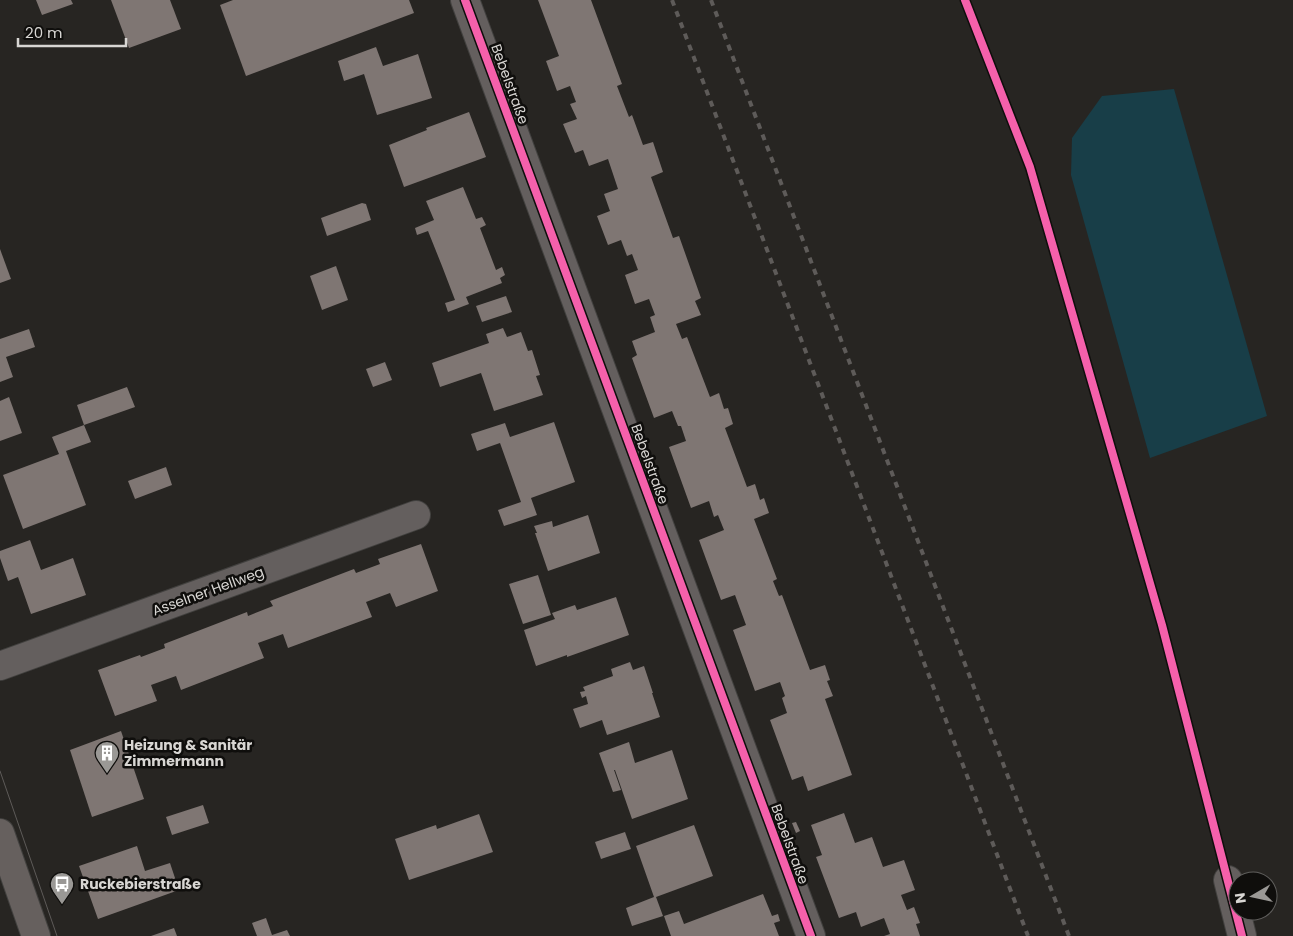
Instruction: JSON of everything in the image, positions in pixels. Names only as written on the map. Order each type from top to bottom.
[{"type":"main road","points":[[0,833],[36,936]]},
{"type":"street","name":"Bebelstraße","points":[[465,0],[811,936]]},
{"type":"street","name":"Asselner Hellweg","points":[[0,666],[416,516]]},
{"type":"street","points":[[1238,921],[1242,936]]},
{"type":"water","points":[[1174,89],[1267,416],[1150,458],[1071,175],[1072,138],[1102,96]]},
{"type":"building","points":[[36,0],[71,0],[73,4],[42,15]]},
{"type":"building","points":[[111,0],[170,0],[181,29],[129,48]]},
{"type":"building","points":[[233,0],[409,0],[414,13],[246,76],[220,5]]},
{"type":"building","points":[[538,0],[591,0],[622,84],[617,86],[629,117],[632,115],[643,145],[653,142],[663,172],[651,177],[673,238],[679,236],[701,298],[695,301],[701,315],[676,324],[682,339],[687,337],[710,397],[719,393],[724,409],[728,408],[733,424],[725,428],[747,487],[755,484],[760,500],[764,498],[769,513],[754,519],[777,579],[773,581],[779,596],[782,595],[810,670],[825,665],[830,680],[827,681],[833,696],[825,699],[852,775],[808,791],[803,776],[792,780],[770,720],[787,713],[782,698],[785,696],[780,682],[755,691],[733,630],[746,625],[735,595],[721,600],[699,540],[724,530],[718,515],[714,517],[709,501],[691,508],[669,447],[686,441],[681,426],[678,426],[672,411],[654,418],[632,358],[637,355],[632,341],[655,332],[650,317],[655,315],[649,299],[635,304],[625,275],[638,270],[632,254],[627,256],[621,240],[608,245],[597,216],[610,211],[604,194],[618,189],[608,159],[589,166],[583,150],[575,153],[563,124],[577,119],[570,104],[576,102],[570,86],[557,91],[546,61],[559,56]]},
{"type":"building","points":[[376,47],[383,66],[418,54],[432,98],[377,115],[364,74],[344,81],[338,61]]},
{"type":"building","points":[[469,112],[486,157],[404,187],[389,145],[427,130],[426,128]]},
{"type":"building","points":[[463,187],[476,219],[482,217],[486,225],[480,228],[496,270],[502,267],[505,275],[500,278],[502,283],[466,297],[469,304],[448,312],[445,303],[455,300],[442,266],[428,231],[417,235],[415,228],[434,220],[426,201]]},
{"type":"building","points":[[362,203],[366,204],[371,220],[327,236],[321,218]]},
{"type":"building","points":[[0,249],[11,279],[0,283]]},
{"type":"building","points":[[336,266],[348,300],[322,310],[310,276]]},
{"type":"building","points":[[506,296],[512,312],[482,322],[476,306]]},
{"type":"building","points":[[503,328],[507,337],[521,332],[528,351],[532,350],[540,375],[536,376],[543,395],[494,411],[481,373],[440,387],[432,363],[489,343],[486,334]]},
{"type":"building","points":[[29,329],[35,347],[6,357],[13,377],[0,382],[0,339]]},
{"type":"building","points":[[385,362],[392,380],[373,387],[366,369]]},
{"type":"building","points":[[127,387],[135,407],[84,425],[77,405]]},
{"type":"building","points":[[9,397],[22,433],[0,441],[0,401]]},
{"type":"building","points":[[554,422],[575,482],[531,498],[537,515],[504,526],[498,510],[521,502],[500,443],[477,451],[471,434],[505,423],[510,437]]},
{"type":"building","points":[[84,425],[91,442],[66,451],[86,505],[23,529],[3,475],[59,454],[52,437]]},
{"type":"building","points":[[166,467],[172,485],[135,499],[128,481]]},
{"type":"building","points":[[588,515],[600,553],[548,571],[534,526],[552,521],[553,527]]},
{"type":"building","points":[[30,540],[41,570],[73,558],[86,595],[31,614],[18,577],[8,581],[0,558],[0,551]]},
{"type":"building","points":[[421,544],[438,591],[396,607],[390,593],[366,602],[372,617],[288,648],[283,634],[258,643],[264,658],[181,690],[176,676],[151,685],[157,701],[115,716],[98,670],[165,648],[164,644],[247,612],[248,616],[273,606],[270,601],[354,569],[356,573],[380,564],[378,559]]},
{"type":"building","points":[[538,575],[551,615],[523,624],[509,584]]},
{"type":"building","points":[[616,597],[629,635],[536,666],[524,630],[555,619],[552,613],[575,605],[577,610]]},
{"type":"building","points":[[630,662],[633,670],[644,666],[660,717],[607,735],[602,720],[580,728],[573,709],[588,704],[586,696],[582,698],[580,692],[585,691],[583,687],[613,676],[611,669]]},
{"type":"building","name":"Heizung & Sanitär Zimmermann","points":[[121,731],[144,799],[92,817],[70,750]]},
{"type":"building","points":[[629,742],[635,763],[672,750],[688,799],[632,819],[615,770],[621,790],[613,792],[599,753]]},
{"type":"building","points":[[203,805],[209,823],[172,835],[166,817]]},
{"type":"building","points":[[844,813],[855,843],[872,837],[883,867],[904,860],[915,890],[901,895],[907,910],[914,907],[920,923],[916,924],[920,936],[884,936],[890,934],[884,918],[861,927],[856,912],[839,918],[816,857],[822,855],[811,825]]},
{"type":"building","points":[[479,814],[493,852],[409,880],[395,839],[436,825],[437,829]]},
{"type":"building","points":[[796,822],[800,831],[796,833],[792,823]]},
{"type":"building","points":[[694,825],[713,876],[656,897],[663,916],[632,926],[626,908],[654,897],[636,846]]},
{"type":"building","points":[[625,832],[631,849],[601,859],[595,842]]},
{"type":"building","points":[[137,846],[145,871],[170,863],[179,890],[98,919],[79,866]]},
{"type":"building","points":[[763,894],[772,916],[778,914],[780,921],[774,923],[779,936],[671,936],[664,916],[679,911],[684,924]]},
{"type":"building","points":[[266,918],[272,935],[287,930],[290,936],[257,936],[252,923]]},
{"type":"building","points":[[174,928],[177,936],[151,936]]},
{"type":"tram line","points":[[0,771],[57,936]]},
{"type":"railway","points":[[672,0],[1028,936]]},
{"type":"railway","points":[[711,0],[1069,936]]},
{"type":"cycle path","points":[[465,0],[811,936]]},
{"type":"cycle path","points":[[965,0],[1030,167],[1162,625],[1242,936]]},
{"type":"place","name":"Heizung & Sanitär Zimmermann","points":[[107,774]]},
{"type":"place","name":"Ruckebierstraße","points":[[62,905]]}]
